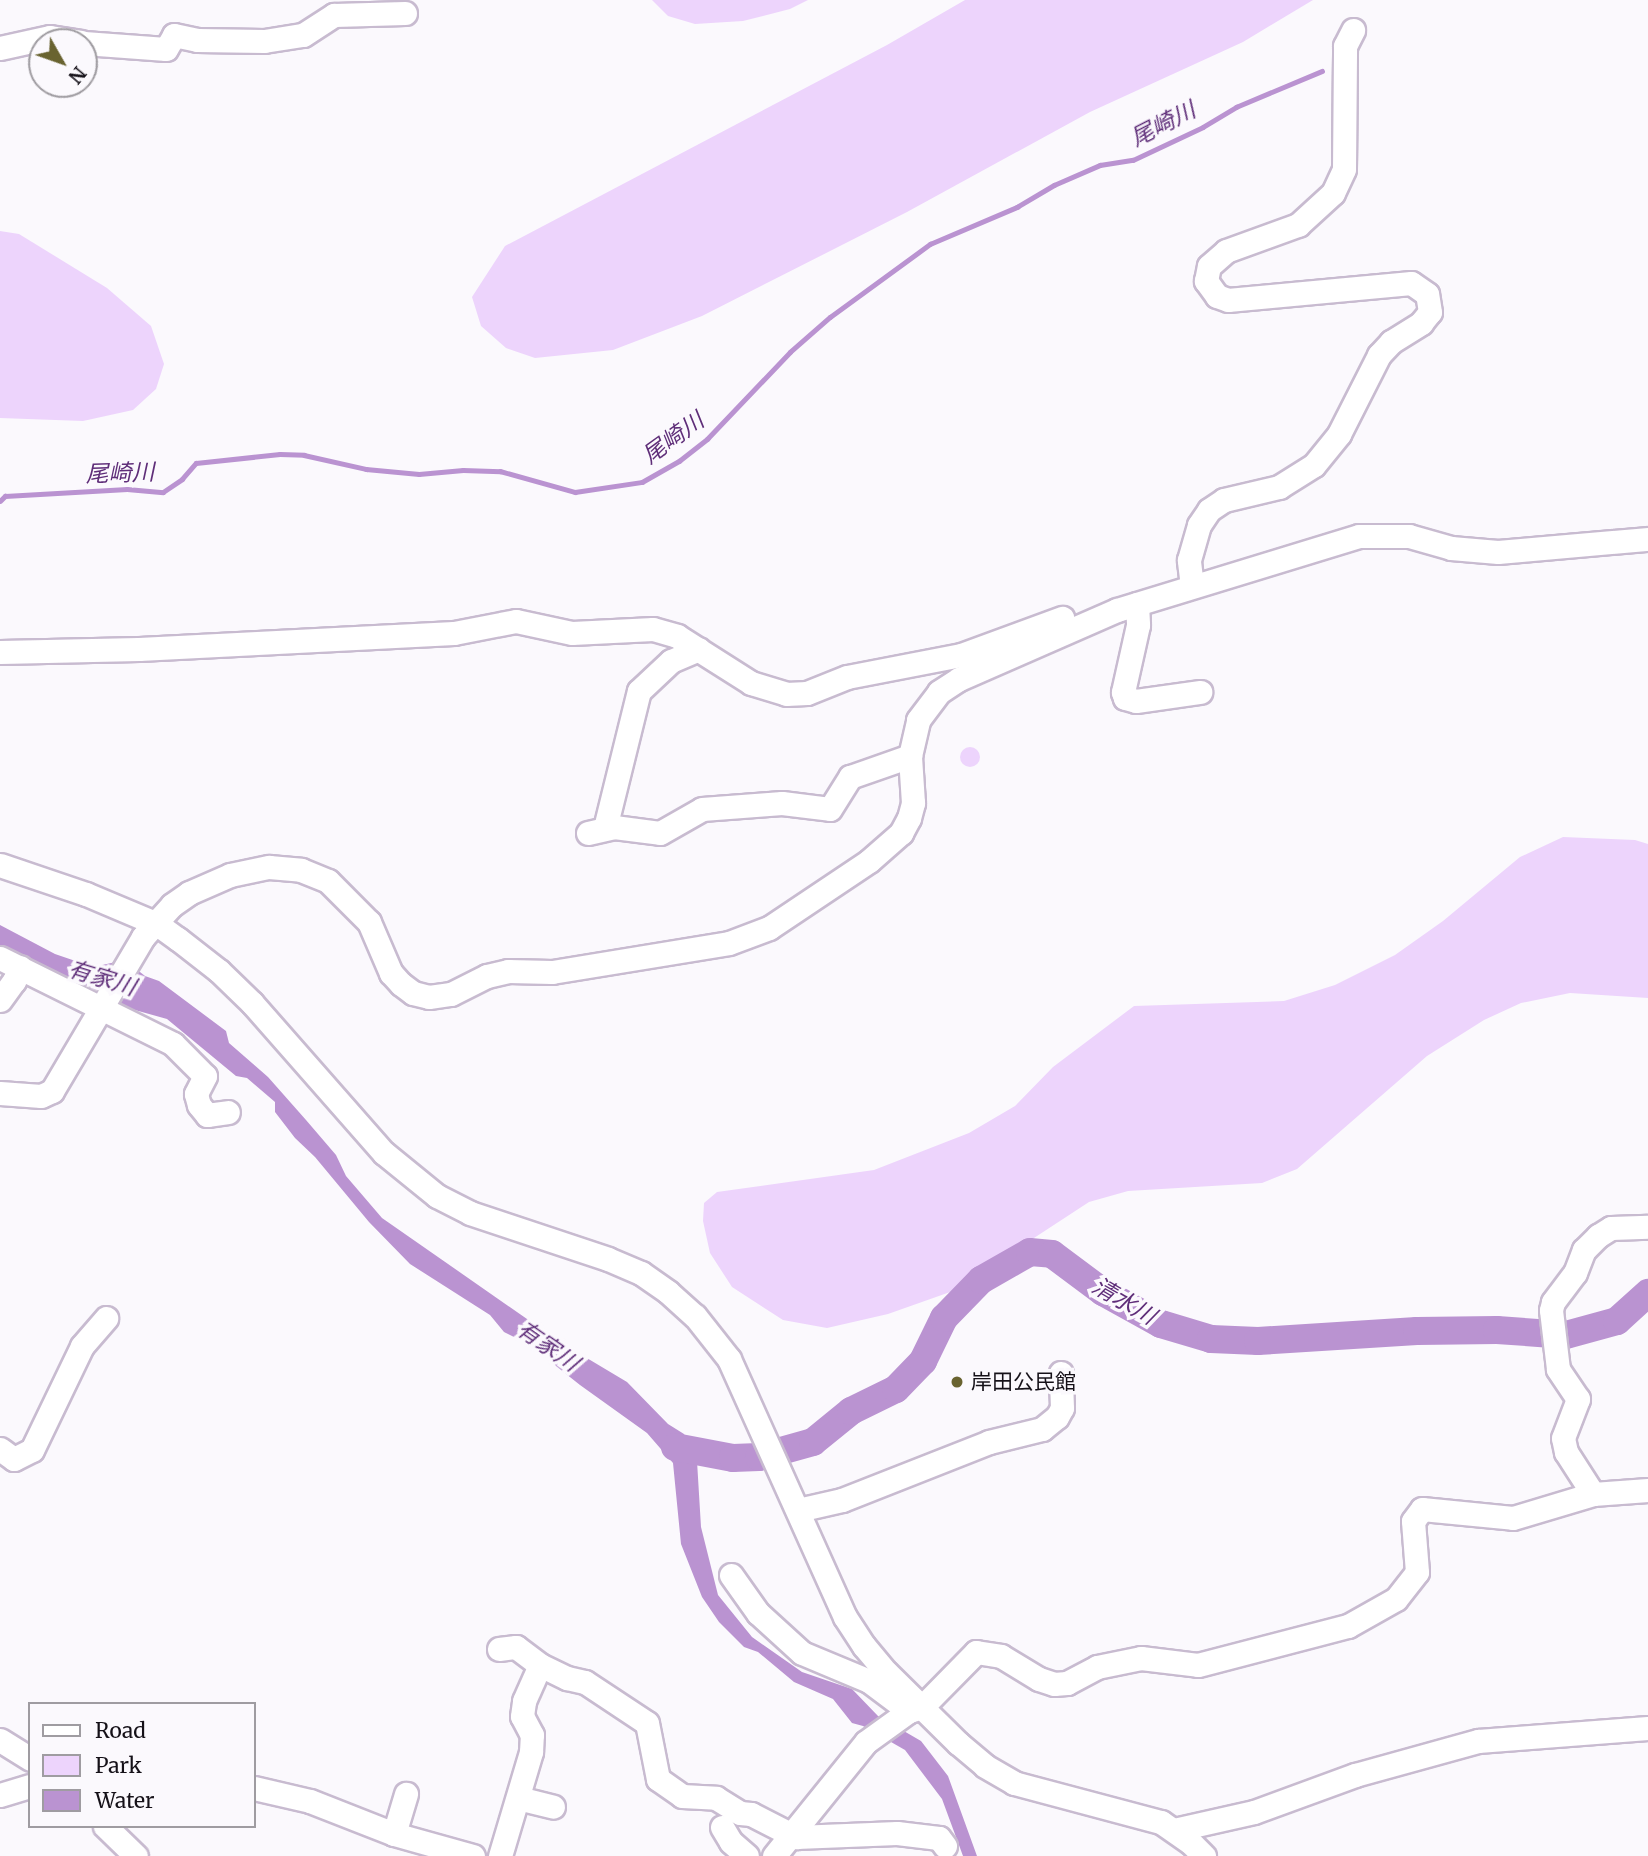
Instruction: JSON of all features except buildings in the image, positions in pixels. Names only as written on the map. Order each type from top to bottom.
[{"type":"street","points":[[98,43],[166,49],[174,36],[197,40],[264,41],[303,36],[334,15],[405,13]]},
{"type":"street","points":[[1192,586],[1189,560],[1199,525],[1209,510],[1224,500],[1279,487],[1314,465],[1339,434],[1379,355],[1401,334],[1421,323],[1430,312],[1427,294],[1411,283],[1228,300],[1217,296],[1206,281],[1209,267],[1226,251],[1298,225],[1333,193],[1344,169],[1345,46],[1353,30]]},
{"type":"street","points":[[0,48],[28,42]]},
{"type":"street","points":[[0,1093],[41,1096],[52,1091],[143,937],[172,905],[189,892],[230,875],[269,867],[302,870],[328,881],[349,899],[369,922],[391,973],[413,993],[429,997],[451,994],[487,976],[508,971],[552,972],[729,943],[769,928],[869,861],[901,833],[913,803],[910,756],[918,720],[939,692],[959,679],[1127,607],[1359,536],[1409,536],[1451,548],[1498,552],[1648,539]]},
{"type":"street","points":[[0,652],[139,649],[454,633],[516,621],[572,633],[653,629],[677,636],[768,690],[786,694],[807,693],[846,677],[961,655],[1095,606],[1127,607]]},
{"type":"street","points":[[1127,607],[1138,625],[1125,698],[1136,701],[1200,692]]},
{"type":"street","points":[[699,649],[671,661],[639,691],[597,831],[660,833],[702,809],[782,803],[830,809],[850,777],[910,756]]},
{"type":"street","points":[[0,864],[86,894],[157,924],[219,971],[252,1003],[384,1153],[411,1178],[470,1213],[608,1259],[640,1273],[668,1292],[716,1340],[736,1373],[851,1627],[887,1672],[912,1711]]},
{"type":"street","points":[[10,963],[150,1030],[185,1055],[205,1076],[196,1094],[210,1120]]},
{"type":"street","points":[[0,1000],[14,981],[10,963]]},
{"type":"street","points":[[1593,1494],[1566,1452],[1563,1438],[1578,1399],[1558,1369],[1551,1310],[1553,1302],[1575,1273],[1584,1250],[1598,1236],[1611,1228],[1648,1227]]},
{"type":"street","points":[[0,1449],[14,1459],[32,1450],[82,1346],[106,1318]]},
{"type":"street","points":[[797,1510],[842,1500],[989,1442],[1042,1429],[1057,1417],[1062,1408],[1061,1373]]},
{"type":"street","points":[[775,1856],[866,1742],[912,1711],[976,1652],[1001,1656],[1039,1679],[1054,1684],[1067,1683],[1097,1667],[1141,1658],[1198,1665],[1348,1626],[1396,1600],[1417,1572],[1413,1521],[1422,1509],[1513,1518],[1593,1494],[1648,1490]]},
{"type":"street","points":[[731,1576],[758,1613],[802,1653],[869,1681],[985,1766],[1014,1783],[1142,1815],[1174,1830],[1204,1856]]},
{"type":"street","points":[[499,1649],[516,1647],[540,1665],[567,1678],[585,1682],[647,1723],[658,1779],[682,1796],[716,1798],[740,1813],[751,1814],[791,1835],[813,1838],[897,1833],[939,1838],[945,1846]]},
{"type":"street","points":[[500,1856],[533,1741],[522,1716],[524,1701],[540,1665]]},
{"type":"street","points":[[1174,1830],[1254,1812],[1355,1775],[1478,1741],[1648,1728]]},
{"type":"street","points":[[0,1740],[28,1758]]},
{"type":"street","points":[[0,1795],[28,1787]]},
{"type":"street","points":[[256,1788],[310,1801],[394,1834],[473,1856]]},
{"type":"street","points":[[394,1834],[406,1794]]},
{"type":"street","points":[[518,1798],[553,1807]]},
{"type":"street","points":[[722,1827],[731,1842],[747,1856]]},
{"type":"street","points":[[107,1828],[136,1856]]},
{"type":"green space","points":[[652,0],[808,0],[790,9],[743,21],[695,24],[668,16]]},
{"type":"green space","points":[[965,0],[1313,0],[1243,42],[1090,112],[907,212],[702,316],[613,350],[535,358],[506,348],[481,326],[472,297],[505,246],[887,45]]},
{"type":"green space","points":[[0,231],[19,234],[107,288],[151,326],[164,364],[156,389],[133,410],[83,421],[0,418]]},
{"type":"green space","points":[[970,747],[977,750],[980,757],[977,764],[970,767],[963,764],[960,757],[963,750]]},
{"type":"green space","points":[[1563,837],[1635,840],[1648,844],[1648,998],[1570,993],[1521,1003],[1484,1020],[1427,1056],[1297,1169],[1262,1183],[1128,1191],[1089,1202],[953,1291],[888,1314],[827,1328],[783,1320],[732,1287],[710,1253],[703,1221],[704,1203],[717,1192],[874,1170],[969,1133],[1015,1106],[1053,1067],[1134,1006],[1284,1001],[1335,985],[1395,955],[1443,921],[1520,857]]},
{"type":"water","name":"有家川","points":[[0,925],[55,954],[93,967],[125,960],[145,976],[159,981],[226,1031],[229,1043],[268,1077],[306,1120],[336,1155],[346,1176],[382,1218],[560,1342],[627,1382],[668,1424],[684,1434],[697,1461],[701,1527],[718,1595],[752,1637],[802,1672],[852,1689],[878,1716],[921,1741],[948,1776],[977,1856],[963,1856],[942,1799],[905,1750],[863,1726],[852,1723],[833,1699],[794,1682],[758,1652],[744,1647],[719,1622],[702,1597],[681,1544],[673,1463],[647,1433],[556,1366],[546,1353],[504,1332],[490,1315],[410,1264],[295,1138],[275,1112],[275,1102],[247,1078],[236,1076],[167,1019],[117,1005],[0,948]]},
{"type":"waterway","name":"尾崎川","points":[[0,501],[5,496],[127,489],[163,492],[182,479],[196,463],[280,454],[304,455],[366,469],[419,474],[463,470],[500,471],[575,492],[642,482],[679,461],[707,439],[790,352],[830,317],[930,244],[1017,207],[1054,185],[1100,165],[1133,160],[1203,127],[1236,107],[1322,71]]},
{"type":"waterway","name":"清水川","points":[[675,1447],[733,1458],[759,1457],[813,1442],[851,1411],[896,1389],[923,1361],[944,1318],[981,1280],[1030,1252],[1052,1254],[1103,1292],[1161,1324],[1211,1339],[1258,1341],[1417,1331],[1497,1330],[1566,1335],[1617,1321],[1648,1293]]},
{"type":"place","name":"岸田公民館","points":[[957,1382]]}]
